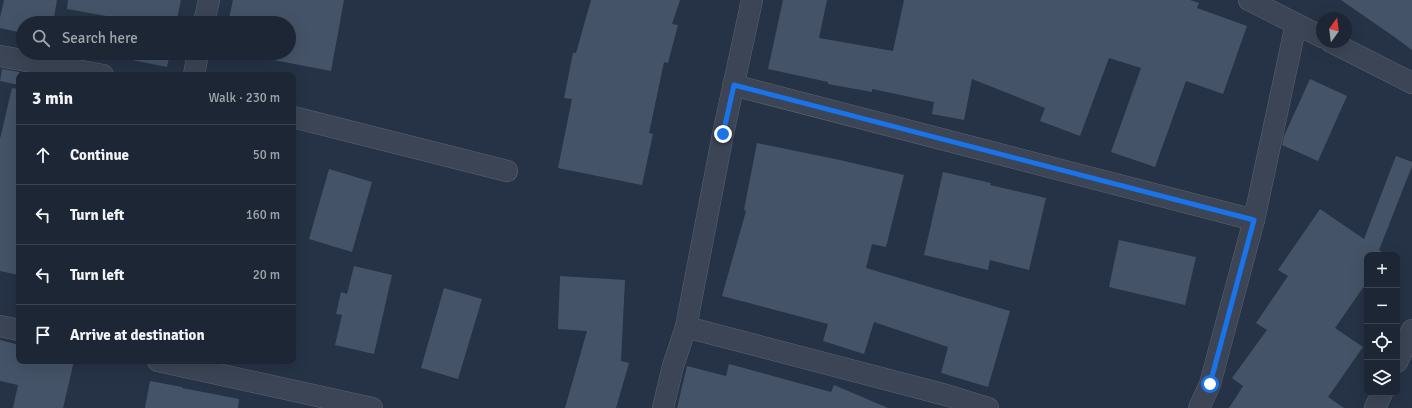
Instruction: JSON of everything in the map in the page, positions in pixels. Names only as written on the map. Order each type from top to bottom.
[{"type":"street","points":[[206,16],[209,0]]},
{"type":"street","points":[[663,408],[686,327],[752,0]]},
{"type":"street","points":[[1248,0],[1316,34]]},
{"type":"street","points":[[1199,408],[1210,384],[1254,220],[1296,24]]},
{"type":"street","points":[[1343,48],[1412,83]]},
{"type":"street","points":[[0,56],[16,59]]},
{"type":"street","points":[[22,60],[87,72]]},
{"type":"street","points":[[195,72],[197,60]]},
{"type":"street","points":[[734,85],[1254,220]]},
{"type":"street","points":[[296,118],[507,171]]},
{"type":"street","points":[[0,326],[16,329]]},
{"type":"street","points":[[686,327],[946,395],[988,408]]},
{"type":"street","points":[[1398,360],[1412,330]]},
{"type":"street","points":[[172,364],[372,408]]},
{"type":"street","points":[[1375,408],[1381,396]]},
{"type":"building","points":[[4,0],[57,0],[54,16],[16,16],[16,31],[0,28],[0,18]]},
{"type":"building","points":[[68,0],[181,0],[178,16],[106,16],[67,9]]},
{"type":"building","points":[[233,0],[344,0],[331,71],[273,60],[296,60],[296,16],[230,16]]},
{"type":"building","points":[[591,0],[680,0],[672,24],[678,25],[668,63],[664,62],[649,133],[653,134],[642,185],[558,168],[572,99],[564,98],[573,53],[576,53]]},
{"type":"building","points":[[783,0],[827,0],[819,38],[893,51],[904,0],[1190,0],[1199,3],[1197,8],[1247,26],[1223,94],[1186,81],[1155,167],[1111,152],[1141,68],[1109,58],[1080,136],[1040,121],[1045,108],[972,79],[964,120],[932,114],[934,102],[872,89],[872,92],[828,84],[828,82],[768,69]]},
{"type":"building","points":[[1341,0],[1412,0],[1412,50],[1393,36]]},
{"type":"building","points":[[132,60],[168,60],[167,67]]},
{"type":"building","points":[[2,69],[19,72],[16,72],[16,84],[0,81]]},
{"type":"building","points":[[1310,79],[1347,96],[1318,161],[1282,145],[1284,136]]},
{"type":"building","points":[[12,88],[16,89],[16,274],[0,271],[0,139]]},
{"type":"building","points":[[757,143],[904,175],[886,247],[872,244],[866,268],[1010,311],[988,387],[941,373],[948,347],[874,322],[864,354],[823,341],[828,324],[722,296],[746,211],[744,210]]},
{"type":"building","points":[[1396,156],[1412,162],[1412,166],[1379,250],[1382,252],[1364,252],[1364,286],[1335,328],[1363,347],[1328,397],[1344,408],[1229,408],[1243,386],[1232,378],[1267,330],[1256,323],[1288,276],[1278,270],[1320,209],[1364,239]]},
{"type":"building","points":[[329,169],[372,182],[352,252],[309,239]]},
{"type":"building","points":[[943,172],[1046,198],[1029,270],[990,260],[988,270],[924,255]]},
{"type":"building","points":[[1119,240],[1196,257],[1185,305],[1109,287]]},
{"type":"building","points":[[354,266],[392,275],[374,354],[335,345],[342,315],[336,314],[341,292],[347,294]]},
{"type":"building","points":[[560,276],[625,280],[621,361],[629,363],[616,408],[565,408],[587,331],[558,329]]},
{"type":"building","points":[[444,288],[482,299],[458,379],[421,368]]},
{"type":"building","points":[[0,340],[16,344],[16,364],[73,364],[63,408],[13,408],[18,385],[0,381]]},
{"type":"building","points":[[729,364],[831,392],[834,385],[888,408],[677,408],[687,366],[726,376]]},
{"type":"building","points":[[150,381],[239,399],[238,408],[145,408]]},
{"type":"route","points":[[723,134],[734,85],[1254,220],[1210,384]]}]
